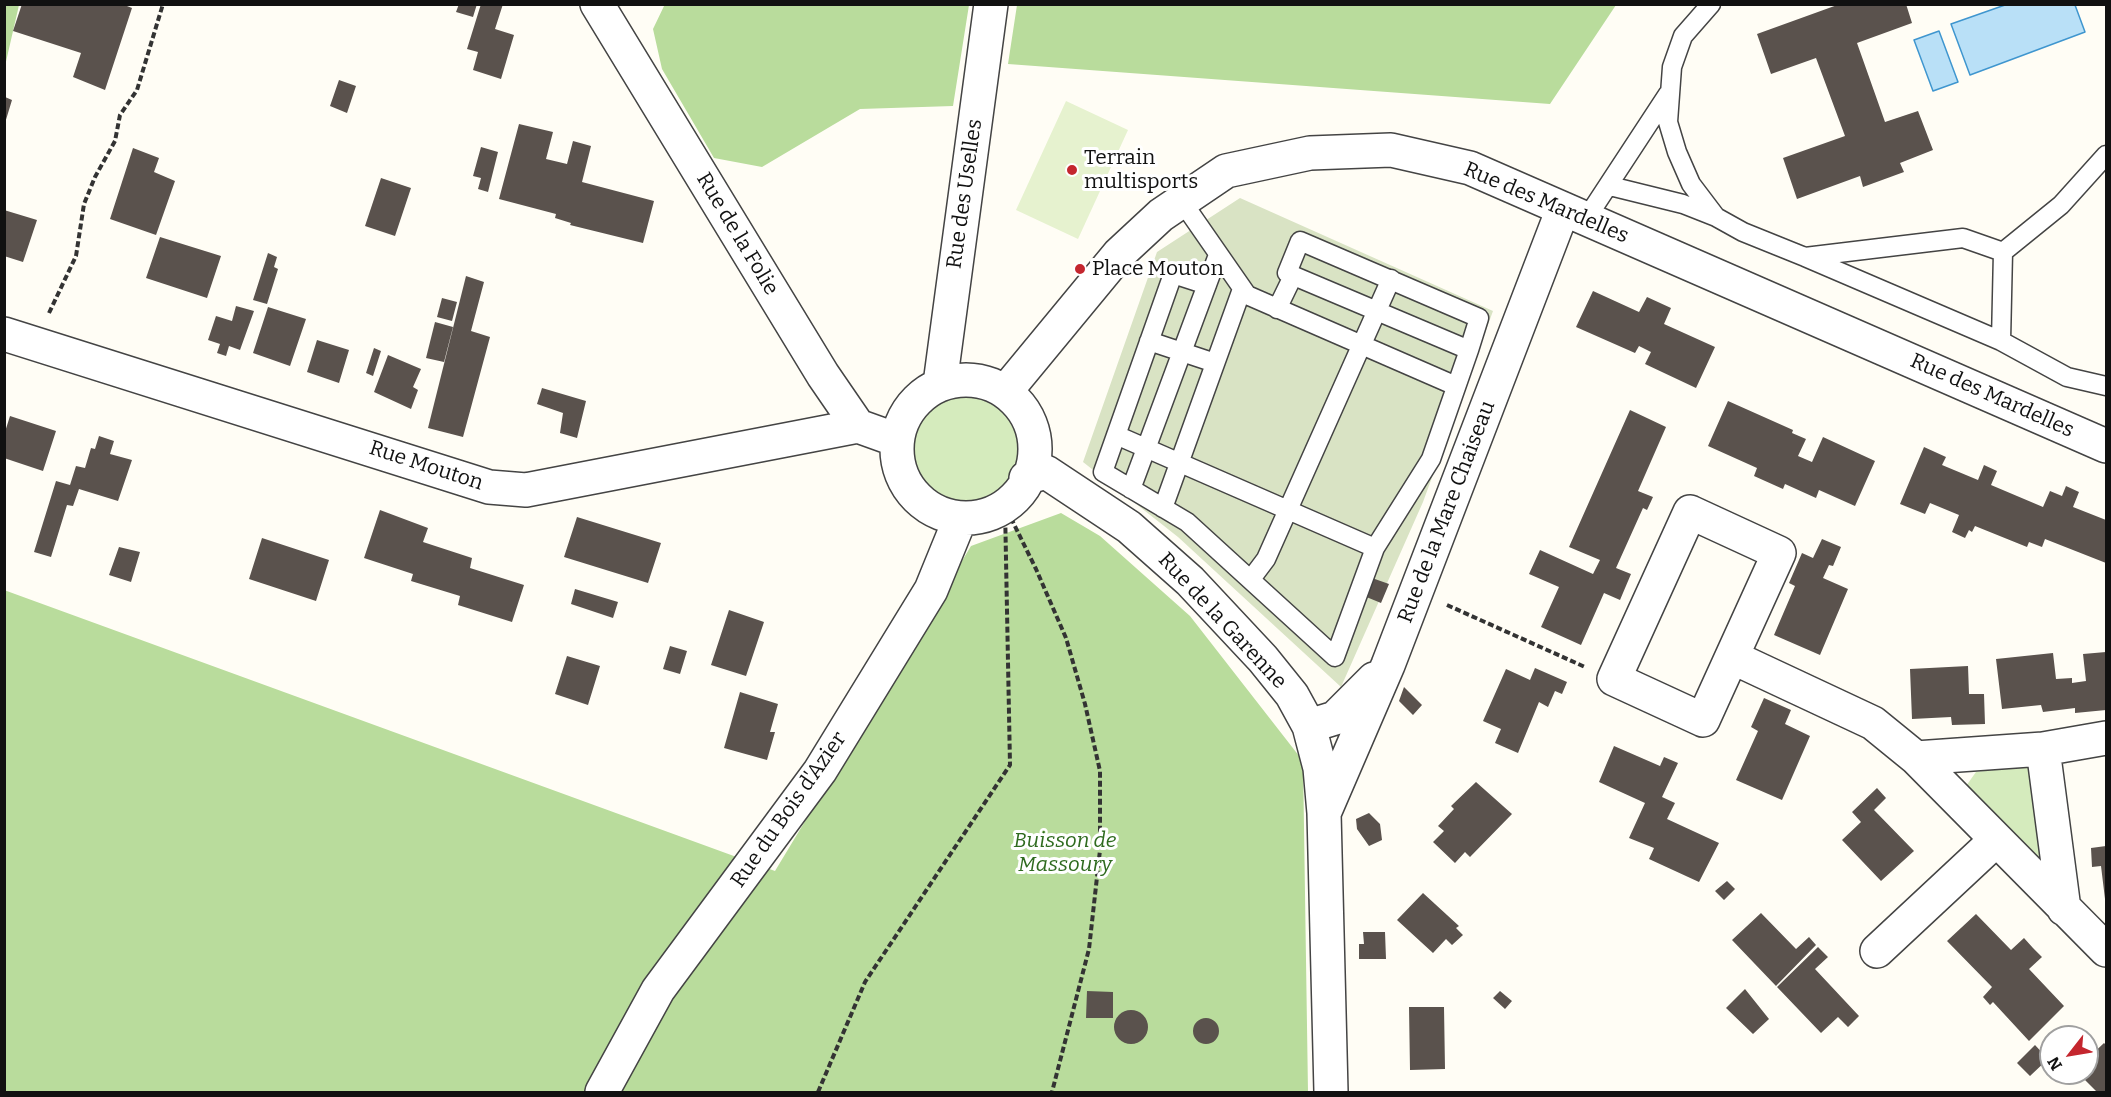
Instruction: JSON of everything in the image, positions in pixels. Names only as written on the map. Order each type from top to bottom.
[{"type":"street","name":"Rue de la Folie","points":[[597,4],[823,375],[858,426]]},
{"type":"street","name":"Rue des Uselles","points":[[940,384],[991,4]]},
{"type":"street","name":"Rue des Mardelles","points":[[1002,390],[1010,386],[1119,254],[1181,200],[1226,171],[1310,153],[1390,150],[1470,168],[2106,446]]},
{"type":"street","name":"Rue de la Mare Chaiseau","points":[[1324,813],[1388,665],[1574,214]]},
{"type":"street","name":"Rue Mouton","points":[[20,338],[489,487],[526,490],[858,426]]},
{"type":"street","points":[[962,379],[985,381],[1002,390],[1022,406],[1032,426],[1036,447],[1023,490],[1005,507],[984,517],[960,519],[939,513],[920,501],[905,483],[898,462],[897,440],[904,416],[920,397],[940,384],[962,379]]},
{"type":"street","points":[[858,426],[897,440]]},
{"type":"street","name":"Rue de la Garenne","points":[[1026,478],[1046,472],[1129,527],[1190,581],[1263,659],[1292,695],[1309,726],[1320,768],[1324,813],[1332,1092]]},
{"type":"street","points":[[1690,512],[1779,553],[1732,657],[1703,720],[1614,679],[1690,512]]},
{"type":"street","name":"Rue du Bois d'Azier","points":[[602,1092],[658,990],[820,771],[931,590],[960,519]]},
{"type":"street","points":[[1732,657],[1874,723],[1916,758],[2106,950]]},
{"type":"street","points":[[1309,726],[1335,718],[1388,665]]},
{"type":"street","points":[[1916,758],[2043,749],[2106,738]]},
{"type":"street","points":[[2043,749],[2064,909]]},
{"type":"street","points":[[1877,951],[1996,840]]},
{"type":"lane","points":[[1711,4],[1683,36],[1672,67],[1668,94],[1668,122],[1677,152],[1691,184],[1716,217]]},
{"type":"lane","points":[[1574,214],[1610,186],[1668,94]]},
{"type":"lane","points":[[2001,341],[2003,252],[2061,205],[2106,155]]},
{"type":"lane","points":[[1610,186],[1683,204],[1716,217],[1743,232],[2001,341],[2067,377],[2106,386]]},
{"type":"lane","points":[[1181,200],[1247,295],[1456,386]]},
{"type":"lane","points":[[1805,257],[1963,238],[2003,252]]},
{"type":"lane","points":[[1206,285],[1173,274],[1103,471],[1187,522],[1335,657],[1375,548],[1431,459],[1469,350],[1479,318],[1300,241],[1287,273],[1469,350]]},
{"type":"lane","points":[[1131,489],[1218,255]]},
{"type":"lane","points":[[1277,309],[1293,276]]},
{"type":"lane","points":[[1251,579],[1266,560],[1391,279]]},
{"type":"lane","points":[[1163,508],[1242,289]]},
{"type":"lane","points":[[1149,341],[1215,363]]},
{"type":"lane","points":[[1116,435],[1375,548]]},
{"type":"path","points":[[20,338],[76,256],[84,204],[95,177],[115,141],[120,115],[137,90],[163,4]]},
{"type":"path","points":[[818,1092],[865,982],[1010,765],[1005,507]]},
{"type":"path","points":[[1005,507],[1066,638],[1085,704],[1100,771],[1100,850],[1089,949],[1052,1092]]},
{"type":"path","points":[[1417,591],[1614,679]]},
{"type":"green space","points":[[665,4],[969,5],[953,106],[860,109],[762,167],[714,158],[662,69],[653,29]]},
{"type":"green space","points":[[1017,4],[1616,5],[1550,104],[1008,64]]},
{"type":"green space","points":[[4,5],[19,5],[5,66]]},
{"type":"green space","name":"Terrain multisports","points":[[1066,101],[1128,130],[1078,239],[1016,210]]},
{"type":"green space","points":[[1240,198],[1493,311],[1423,502],[1341,687],[1178,537],[1083,462],[1157,252]]},
{"type":"green space","points":[[965,397],[985,401],[1002,413],[1014,430],[1018,450],[1014,470],[1002,487],[985,499],[965,503],[945,499],[928,487],[916,470],[912,450],[916,430],[928,413],[945,401]]},
{"type":"green space","name":"Buisson de Massoury","points":[[1061,513],[1100,536],[1190,616],[1303,761],[1308,1092],[5,1092],[4,590],[775,871],[971,546]]},
{"type":"green space","points":[[2025,766],[2030,770],[2041,859],[2035,861],[1966,786],[1976,772]]},
{"type":"water","points":[[2005,5],[2075,5],[2085,32],[1970,75],[1951,24]]},
{"type":"water","points":[[1939,31],[1958,82],[1933,91],[1914,40]]},
{"type":"building","points":[[22,4],[122,4],[132,8],[105,90],[73,77],[81,53],[13,31]]},
{"type":"building","points":[[459,4],[477,4],[473,17],[456,12]]},
{"type":"building","points":[[481,4],[503,4],[495,29],[514,35],[501,79],[473,70],[478,52],[467,49]]},
{"type":"building","points":[[1840,4],[1906,4],[1912,23],[1857,43],[1885,122],[1918,111],[1933,150],[1900,163],[1904,172],[1863,187],[1860,176],[1797,199],[1783,158],[1845,136],[1816,58],[1771,74],[1757,34]]},
{"type":"building","points":[[339,80],[356,86],[347,113],[330,106]]},
{"type":"building","points":[[5,97],[12,100],[5,123]]},
{"type":"building","points":[[519,124],[553,132],[546,159],[567,164],[573,141],[591,146],[582,182],[654,201],[643,243],[570,225],[571,223],[555,218],[556,214],[499,199]]},
{"type":"building","points":[[481,147],[498,152],[488,192],[478,189],[481,178],[473,176]]},
{"type":"building","points":[[133,148],[159,158],[154,172],[175,181],[156,235],[110,219]]},
{"type":"building","points":[[381,178],[411,188],[395,236],[365,226]]},
{"type":"building","points":[[4,210],[37,220],[23,262],[4,256]]},
{"type":"building","points":[[160,237],[221,256],[207,298],[146,278]]},
{"type":"building","points":[[268,253],[277,257],[274,267],[278,269],[267,304],[253,300]]},
{"type":"building","points":[[466,276],[484,282],[471,331],[490,337],[463,437],[428,428]]},
{"type":"building","points":[[1593,291],[1639,312],[1647,297],[1671,308],[1664,324],[1715,347],[1696,388],[1645,364],[1651,352],[1639,346],[1635,353],[1576,327]]},
{"type":"building","points":[[442,298],[457,302],[452,321],[437,317]]},
{"type":"building","points":[[236,306],[254,311],[240,350],[229,346],[226,356],[217,353],[220,344],[208,340],[216,316],[232,321]]},
{"type":"building","points":[[268,307],[306,319],[290,366],[253,353]]},
{"type":"building","points":[[435,322],[453,327],[444,362],[426,358]]},
{"type":"building","points":[[317,340],[349,350],[339,383],[307,372]]},
{"type":"building","points":[[374,348],[381,351],[373,376],[366,373]]},
{"type":"building","points":[[388,355],[421,369],[413,387],[418,390],[411,409],[374,392]]},
{"type":"building","points":[[542,388],[586,401],[577,438],[560,433],[563,413],[537,404]]},
{"type":"building","points":[[1728,401],[1793,430],[1792,433],[1806,439],[1798,456],[1812,462],[1823,437],[1875,461],[1855,506],[1819,490],[1816,498],[1785,484],[1783,489],[1754,476],[1757,468],[1708,446]]},
{"type":"building","points":[[1630,410],[1666,427],[1638,491],[1653,497],[1647,510],[1643,508],[1616,568],[1631,574],[1620,600],[1604,593],[1581,645],[1541,627],[1559,587],[1529,574],[1540,550],[1593,574],[1600,560],[1569,547]]},
{"type":"building","points":[[10,416],[56,431],[43,471],[4,458],[4,435]]},
{"type":"building","points":[[99,436],[114,441],[110,454],[132,460],[118,501],[79,489],[73,506],[67,505],[51,557],[34,552],[56,481],[70,485],[76,466],[85,468],[91,448],[95,449]]},
{"type":"building","points":[[1924,447],[1946,457],[1942,465],[1978,480],[1984,465],[1997,471],[1991,485],[2043,507],[2050,491],[2062,496],[2066,486],[2079,492],[2073,507],[2106,520],[2106,563],[2045,539],[2042,547],[2029,542],[2027,547],[1975,526],[1972,532],[1969,530],[1965,538],[1952,532],[1959,515],[1930,503],[1925,514],[1900,504]]},
{"type":"building","points":[[380,510],[428,528],[423,542],[472,558],[470,568],[524,585],[512,622],[458,605],[460,596],[411,581],[413,574],[364,558]]},
{"type":"building","points":[[577,517],[661,543],[648,583],[564,557]]},
{"type":"building","points":[[262,538],[329,560],[316,601],[249,579]]},
{"type":"building","points":[[1822,539],[1841,547],[1833,566],[1829,565],[1823,578],[1848,589],[1820,655],[1774,635],[1795,586],[1789,583],[1802,553],[1813,558]]},
{"type":"building","points":[[119,547],[140,552],[131,582],[109,575]]},
{"type":"building","points":[[1372,578],[1389,584],[1381,603],[1364,596]]},
{"type":"building","points":[[575,589],[618,602],[613,618],[571,604]]},
{"type":"building","points":[[729,610],[764,622],[746,676],[711,665]]},
{"type":"building","points":[[670,646],[687,651],[680,674],[663,669]]},
{"type":"building","points":[[2106,652],[2106,710],[2075,713],[2075,708],[2043,712],[2041,705],[2002,709],[1996,659],[2053,653],[2056,679],[2072,678],[2072,683],[2086,681],[2083,654]]},
{"type":"building","points":[[567,656],[600,666],[588,705],[555,694]]},
{"type":"building","points":[[1968,666],[1969,694],[1984,694],[1985,724],[1952,725],[1951,717],[1912,719],[1910,669]]},
{"type":"building","points":[[1535,668],[1567,682],[1562,694],[1555,691],[1548,707],[1539,702],[1518,753],[1495,743],[1501,729],[1483,721],[1506,669],[1530,680]]},
{"type":"building","points":[[1404,687],[1422,705],[1413,715],[1399,701]]},
{"type":"building","points":[[740,692],[778,704],[770,732],[775,732],[767,760],[724,748]]},
{"type":"building","points":[[1764,698],[1791,710],[1785,724],[1810,736],[1782,800],[1736,780],[1758,731],[1751,727]]},
{"type":"building","points":[[1614,746],[1660,766],[1664,757],[1678,763],[1662,797],[1675,803],[1667,819],[1719,843],[1699,882],[1649,859],[1654,848],[1629,838],[1645,803],[1599,782]]},
{"type":"building","points":[[1476,782],[1512,814],[1470,857],[1465,852],[1455,863],[1433,842],[1444,831],[1438,826],[1454,809],[1451,806]]},
{"type":"building","points":[[1877,788],[1886,798],[1874,810],[1914,851],[1881,881],[1842,840],[1861,822],[1852,812]]},
{"type":"building","points":[[1369,813],[1380,824],[1382,840],[1369,846],[1357,829],[1356,819]]},
{"type":"building","points":[[2106,846],[2105,899],[2101,866],[2092,867],[2091,848]]},
{"type":"building","points":[[1727,881],[1735,889],[1724,900],[1715,891]]},
{"type":"building","points":[[1423,893],[1459,926],[1456,928],[1463,935],[1452,945],[1446,939],[1433,953],[1397,920]]},
{"type":"building","points":[[1761,913],[1796,949],[1809,937],[1816,945],[1776,986],[1732,940]]},
{"type":"building","points":[[1976,914],[2011,950],[2024,938],[2042,957],[2029,969],[2064,1006],[2045,1025],[2039,1025],[2039,1031],[2029,1041],[1993,1002],[1990,1005],[1983,997],[1992,987],[1947,941]]},
{"type":"building","points":[[1363,932],[1385,932],[1386,959],[1359,959],[1359,944],[1364,944]]},
{"type":"building","points":[[1818,947],[1828,957],[1815,969],[1859,1016],[1848,1027],[1838,1017],[1821,1033],[1777,987]]},
{"type":"building","points":[[1745,989],[1769,1019],[1753,1034],[1726,1008]]},
{"type":"building","points":[[1087,991],[1113,992],[1113,1018],[1086,1018]]},
{"type":"building","points":[[1500,991],[1512,1001],[1505,1009],[1493,998]]},
{"type":"building","points":[[1409,1007],[1444,1007],[1445,1069],[1410,1070]]},
{"type":"building","points":[[1131,1010],[1143,1015],[1148,1027],[1143,1039],[1131,1044],[1119,1039],[1114,1027],[1119,1015]]},
{"type":"building","points":[[1206,1018],[1215,1022],[1219,1031],[1215,1040],[1206,1044],[1197,1040],[1193,1031],[1197,1022]]},
{"type":"building","points":[[2104,1043],[2106,1045],[2106,1092],[2097,1092],[2090,1085],[2099,1085],[2099,1048]]},
{"type":"building","points":[[2035,1045],[2039,1049],[2039,1068],[2030,1076],[2017,1063]]},
{"type":"place","name":"Terrain multisports","points":[[1072,170]]},
{"type":"place","name":"Place Mouton","points":[[1080,269]]}]
